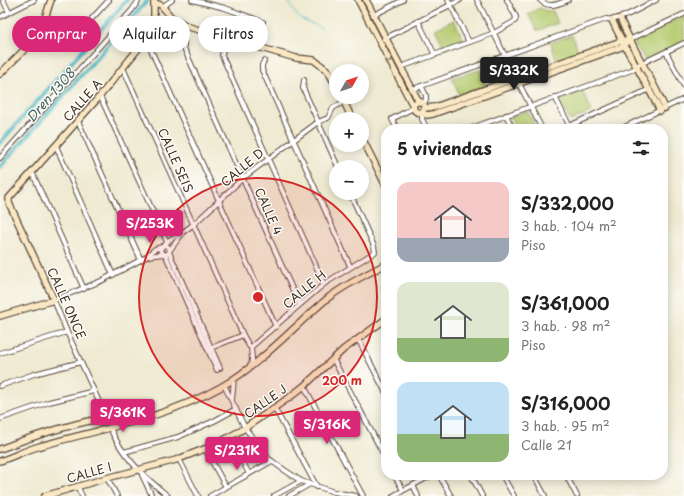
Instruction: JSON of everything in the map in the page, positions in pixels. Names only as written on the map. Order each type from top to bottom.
[{"type":"street","points":[[3,0],[9,12]]},
{"type":"street","points":[[0,17],[27,1],[34,0]]},
{"type":"street","points":[[46,16],[51,0]]},
{"type":"street","points":[[94,16],[109,0]]},
{"type":"street","points":[[0,158],[132,10],[139,0]]},
{"type":"street","points":[[162,7],[172,0]]},
{"type":"street","points":[[192,0],[225,8],[247,16]]},
{"type":"street","points":[[358,0],[415,112],[422,108],[435,107],[518,81],[623,43],[684,14]]},
{"type":"street","points":[[366,0],[422,108],[422,119],[424,124]]},
{"type":"street","points":[[374,15],[404,0]]},
{"type":"street","points":[[448,0],[469,42]]},
{"type":"street","points":[[380,41],[460,0]]},
{"type":"street","points":[[477,0],[540,124]]},
{"type":"street","points":[[402,67],[494,33],[516,20],[516,17],[507,0]]},
{"type":"street","points":[[540,0],[546,5],[554,6],[568,0]]},
{"type":"street","points":[[413,89],[606,19],[612,20],[620,18],[656,0]]},
{"type":"street","points":[[155,3],[162,7],[171,17],[189,27],[268,51],[296,58],[314,60],[329,73]]},
{"type":"street","name":"CALLE A","points":[[154,16],[155,3]]},
{"type":"street","points":[[620,18],[638,66],[654,84],[663,109]]},
{"type":"street","points":[[612,20],[623,43],[638,66],[650,90],[663,109]]},
{"type":"street","points":[[418,21],[435,55]]},
{"type":"street","points":[[483,124],[638,66],[684,43]]},
{"type":"street","points":[[0,74],[22,52]]},
{"type":"street","name":"CALLE A","points":[[9,198],[100,96],[136,52]]},
{"type":"street","points":[[151,52],[276,327]]},
{"type":"street","name":"CALLE 4","points":[[186,52],[299,304]]},
{"type":"street","points":[[222,52],[223,58],[324,284]]},
{"type":"street","points":[[666,52],[684,86]]},
{"type":"street","points":[[264,61],[262,70],[350,266]]},
{"type":"street","name":"CALLE SEIS","points":[[123,68],[194,224],[242,335],[251,347]]},
{"type":"street","points":[[679,77],[684,75]]},
{"type":"street","points":[[304,80],[303,88],[335,160]]},
{"type":"street","points":[[421,86],[427,97],[422,108]]},
{"type":"street","points":[[576,124],[650,90]]},
{"type":"street","points":[[100,96],[164,245],[169,247],[167,253],[218,369],[211,348],[167,253],[161,251],[164,245]]},
{"type":"street","points":[[555,97],[568,124]]},
{"type":"street","points":[[631,124],[684,99]]},
{"type":"street","points":[[394,124],[392,119],[413,107],[415,103],[422,108]]},
{"type":"street","name":"CALLE D","points":[[0,316],[54,300],[84,288],[113,275],[148,256],[155,249],[164,245],[194,224],[243,178],[269,158],[318,122],[328,118],[333,108],[337,104]]},
{"type":"street","points":[[506,116],[510,124]]},
{"type":"street","points":[[78,121],[141,260]]},
{"type":"street","points":[[56,146],[113,275]]},
{"type":"street","points":[[369,152],[381,176]]},
{"type":"street","points":[[32,172],[84,288]]},
{"type":"street","name":"CALLE ONCE","points":[[9,198],[9,204],[106,417]]},
{"type":"street","name":"CALLE H","points":[[251,347],[324,284],[350,266],[375,252],[374,246],[353,200]]},
{"type":"street","name":"CALLE D","points":[[148,256],[167,253],[183,232]]},
{"type":"street","points":[[0,461],[36,448],[158,414],[195,400],[234,379],[272,349],[329,297],[352,282],[381,267]]},
{"type":"street","name":"CALLE J","points":[[139,470],[179,459],[205,449],[245,428],[275,409],[358,339],[381,325]]},
{"type":"street","points":[[0,353],[67,332]]},
{"type":"street","points":[[211,348],[242,335]]},
{"type":"street","points":[[358,339],[381,383]]},
{"type":"street","points":[[251,347],[251,366]]},
{"type":"street","points":[[333,360],[381,450]]},
{"type":"street","points":[[0,386],[34,374],[81,362]]},
{"type":"street","points":[[232,400],[234,379]]},
{"type":"street","points":[[224,385],[245,428],[272,461],[301,481],[334,492],[356,496]]},
{"type":"street","points":[[304,386],[363,496]]},
{"type":"street","points":[[0,419],[49,402],[94,391]]},
{"type":"street","points":[[124,452],[178,437],[214,421],[236,409]]},
{"type":"street","points":[[275,409],[317,487]]},
{"type":"street","points":[[0,449],[24,439],[65,426],[106,417]]},
{"type":"street","points":[[110,428],[117,442],[139,470],[168,496]]},
{"type":"street","points":[[230,437],[249,474]]},
{"type":"street","points":[[205,449],[226,487]]},
{"type":"street","points":[[179,459],[198,496]]},
{"type":"street","points":[[210,496],[272,461]]},
{"type":"street","points":[[139,470],[152,496]]},
{"type":"street","name":"CALLE I","points":[[46,496],[77,486],[139,470]]},
{"type":"street","points":[[107,478],[117,496]]},
{"type":"street","points":[[397,480],[403,490]]},
{"type":"street","points":[[392,496],[422,480]]},
{"type":"street","points":[[443,480],[451,496]]},
{"type":"street","points":[[474,480],[482,496]]},
{"type":"street","points":[[505,480],[514,496]]},
{"type":"street","points":[[537,480],[545,496]]},
{"type":"street","points":[[569,480],[577,496]]},
{"type":"street","points":[[274,496],[301,481]]},
{"type":"street","points":[[289,496],[310,484]]},
{"type":"street","points":[[413,485],[418,496]]},
{"type":"street","points":[[77,486],[82,496]]},
{"type":"green space","points":[[540,8],[547,11],[553,11],[558,23],[537,31],[528,14]]},
{"type":"green space","points":[[684,16],[684,42],[646,61],[632,40]]},
{"type":"green space","points":[[454,20],[464,41],[445,49],[435,29]]},
{"type":"green space","points":[[572,35],[579,53],[556,60],[551,43]]},
{"type":"green space","points":[[480,70],[486,86],[459,95],[452,78]]},
{"type":"green space","points":[[582,91],[592,111],[570,121],[559,99]]},
{"type":"green space","points":[[527,111],[535,124],[514,124],[511,117]]},
{"type":"waterway","points":[[0,143],[127,0]]},
{"type":"waterway","name":"Dren 1308","points":[[0,167],[148,0]]},
{"type":"waterway","points":[[288,0],[300,18],[321,28]]}]
